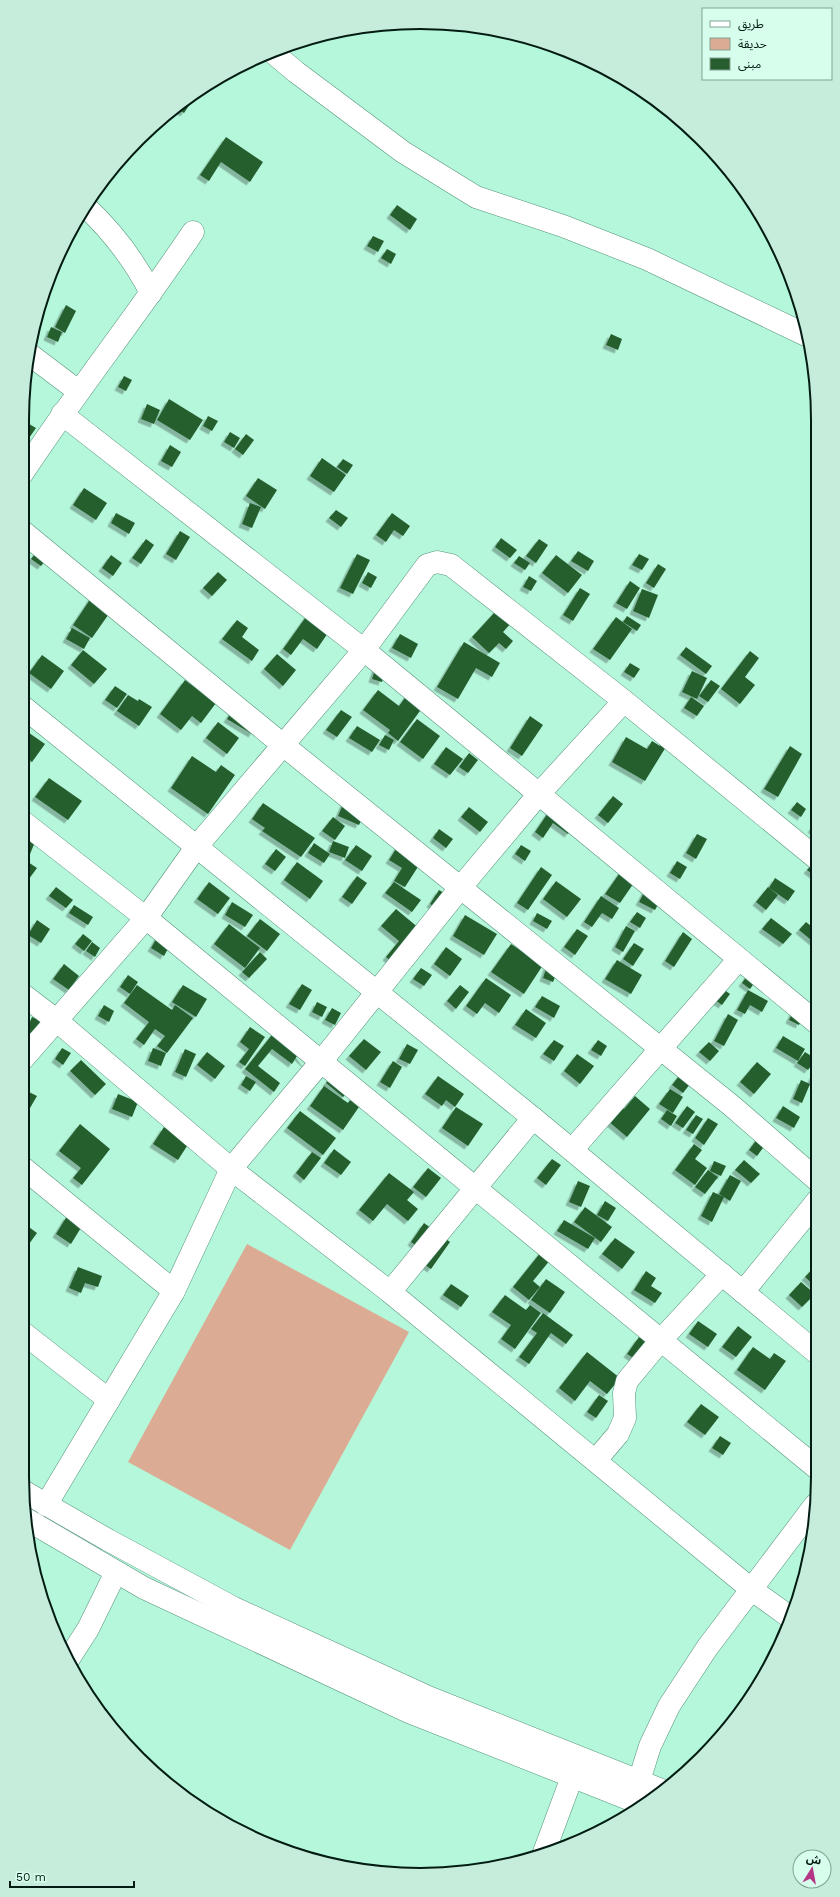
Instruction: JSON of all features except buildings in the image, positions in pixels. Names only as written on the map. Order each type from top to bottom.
[{"type":"street","points":[[277,56],[403,152],[476,197],[563,226],[647,259],[801,332]]},
{"type":"street","points":[[92,213],[118,240],[137,266],[151,293]]},
{"type":"street","points":[[29,464],[62,414],[194,232]]},
{"type":"street","points":[[34,359],[78,392]]},
{"type":"street","points":[[62,414],[364,650],[538,795],[811,1018]]},
{"type":"street","points":[[29,537],[283,745],[461,887],[659,1049],[732,1106],[811,1175]]},
{"type":"street","points":[[29,1052],[146,918],[197,846],[364,650],[427,565],[437,562],[450,565],[624,701],[811,854]]},
{"type":"street","points":[[46,1505],[174,1291],[231,1169],[320,1063],[461,887],[538,795],[624,701]]},
{"type":"street","points":[[29,712],[533,1118],[811,1348]]},
{"type":"street","points":[[29,826],[146,918],[320,1063],[662,1340],[811,1463]]},
{"type":"street","points":[[572,1150],[739,959]]},
{"type":"street","points":[[29,999],[56,1020],[231,1169],[390,1292],[491,1377],[596,1460],[751,1589],[786,1614]]},
{"type":"street","points":[[390,1292],[533,1118]]},
{"type":"street","points":[[29,1173],[174,1291]]},
{"type":"street","points":[[743,1292],[811,1208]]},
{"type":"street","points":[[596,1460],[618,1434],[625,1418],[624,1393],[628,1381],[662,1340],[722,1274]]},
{"type":"street","points":[[29,1337],[109,1400]]},
{"type":"street","points":[[30,1494],[46,1505],[234,1608],[428,1697],[657,1788]]},
{"type":"street","points":[[639,1781],[650,1746],[669,1706],[706,1648],[809,1513]]},
{"type":"street","points":[[32,1522],[144,1588],[409,1712],[637,1802]]},
{"type":"street","points":[[71,1654],[88,1628],[116,1572]]},
{"type":"street","points":[[546,1847],[572,1777]]},
{"type":"green space","points":[[247,1244],[409,1332],[290,1550],[128,1462]]}]
